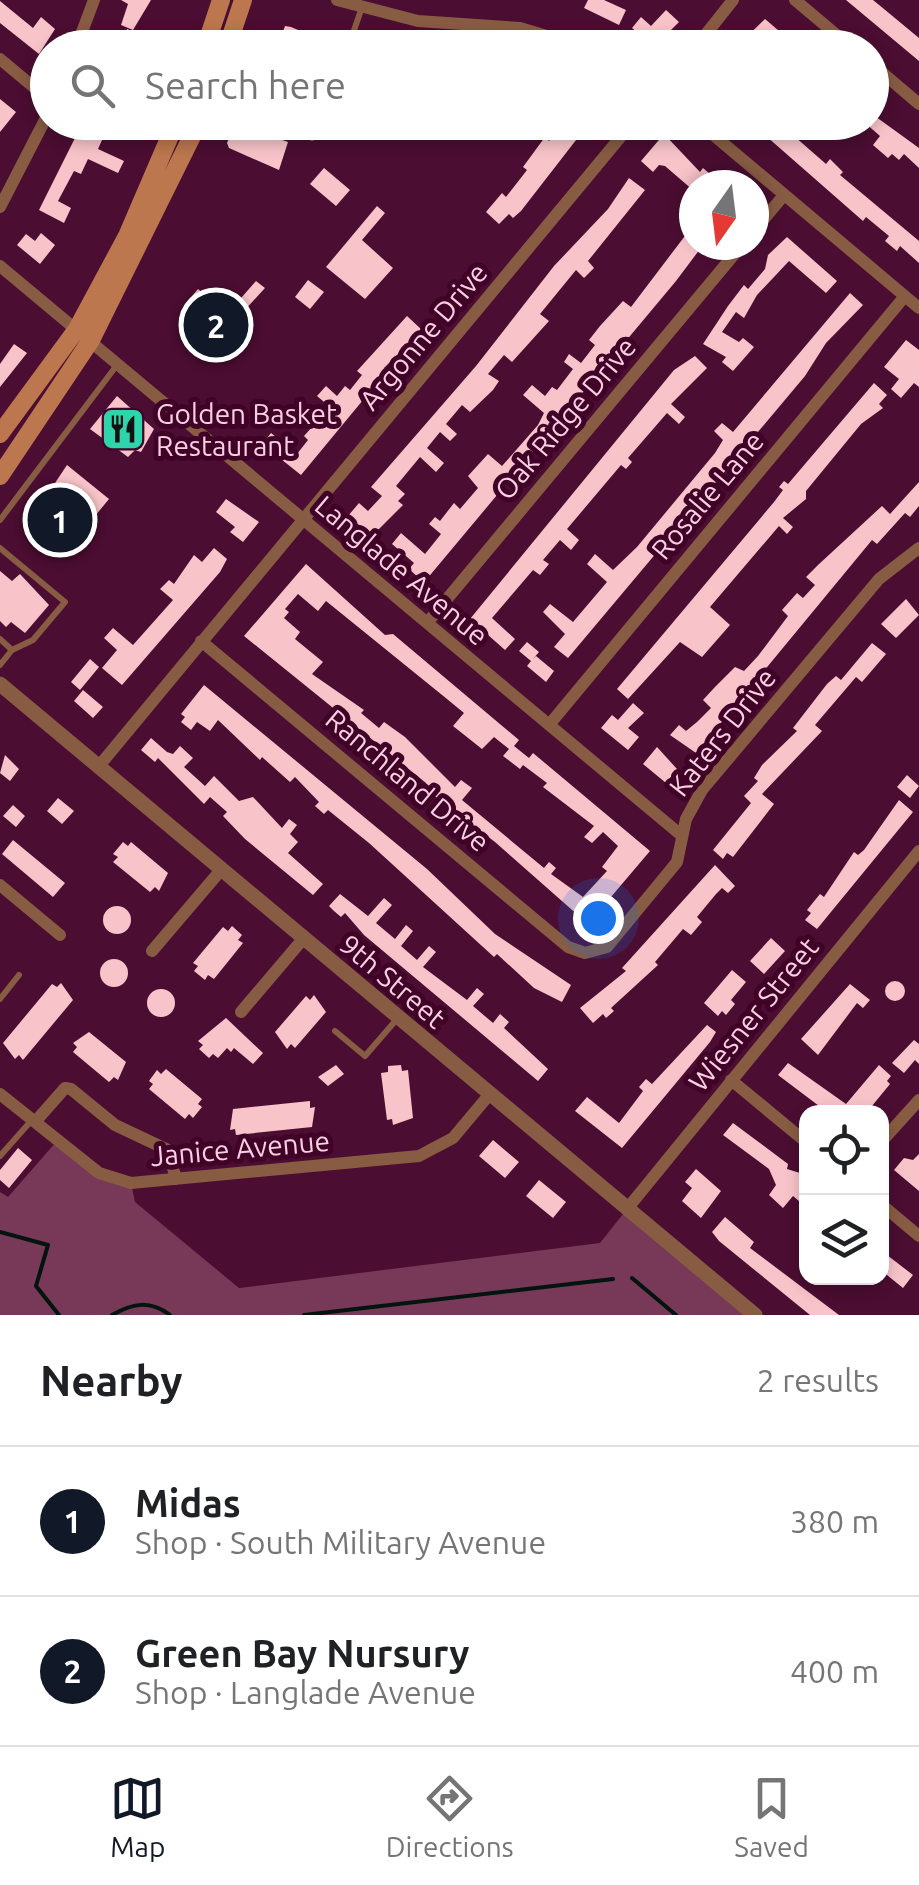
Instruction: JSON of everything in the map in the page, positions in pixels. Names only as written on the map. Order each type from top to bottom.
[{"type":"main road","points":[[211,30],[221,0]]},
{"type":"main road","points":[[232,30],[243,0]]},
{"type":"main road","points":[[0,434],[84,334],[168,140]]},
{"type":"main road","points":[[0,476],[84,334],[188,140]]},
{"type":"street","points":[[83,30],[94,0]]},
{"type":"street","points":[[337,0],[418,21],[527,30]]},
{"type":"street","points":[[709,30],[733,0]]},
{"type":"street","points":[[795,0],[831,30]]},
{"type":"street","points":[[0,59],[30,84]]},
{"type":"street","points":[[889,78],[919,104]]},
{"type":"street","points":[[0,207],[35,140]]},
{"type":"street","name":"Argonne Drive","points":[[99,766],[619,140]]},
{"type":"street","points":[[719,140],[919,308]]},
{"type":"street","points":[[769,212],[784,195]]},
{"type":"street","name":"Oak Ridge Drive","points":[[426,623],[729,260]]},
{"type":"street","name":"Langlade Avenue","points":[[0,266],[682,835]]},
{"type":"street","name":"Rosalie Lane","points":[[549,725],[904,296]]},
{"type":"street","name":"Katers Drive","points":[[585,953],[607,947],[677,862],[682,835],[702,790],[878,579],[919,548]]},
{"type":"street","name":"Ranchland Drive","points":[[201,641],[568,946],[585,953]]},
{"type":"street","name":"9th Street","points":[[2,690],[99,766],[755,1315]]},
{"type":"street","name":"Wiesner Street","points":[[627,1209],[919,851]]},
{"type":"street","points":[[152,951],[220,870]]},
{"type":"street","points":[[0,885],[60,935]]},
{"type":"street","points":[[241,1012],[303,939]]},
{"type":"street","points":[[732,1080],[799,1136]]},
{"type":"street","points":[[33,1121],[64,1088],[69,1088],[115,1125],[168,1150],[176,1179]]},
{"type":"street","name":"Janice Avenue","points":[[0,1094],[112,1180],[176,1179],[426,1154],[453,1138],[490,1095]]},
{"type":"street","points":[[889,1133],[919,1100]]},
{"type":"street","points":[[889,1211],[919,1236]]},
{"type":"lane","points":[[356,30],[366,5]]},
{"type":"lane","points":[[0,520],[118,363]]},
{"type":"lane","points":[[0,548],[65,602],[33,640],[12,650],[0,665]]},
{"type":"lane","points":[[0,639],[12,650]]},
{"type":"lane","points":[[0,999],[19,975]]},
{"type":"lane","points":[[335,1030],[364,1056],[398,1018]]},
{"type":"lane","points":[[0,1156],[33,1121]]},
{"type":"shaded area","points":[[57,1141],[88,1165],[131,1183],[135,1202],[239,1288],[600,1243],[627,1209],[755,1315],[0,1315],[0,1192],[8,1197]]},
{"type":"building","points":[[121,0],[151,0],[133,30],[121,25],[128,4]]},
{"type":"building","points":[[588,0],[604,0],[626,10],[619,25],[584,8]]},
{"type":"building","points":[[846,0],[873,0],[919,38],[919,61],[889,36],[889,30],[882,30]]},
{"type":"building","points":[[0,1],[33,28],[41,17],[55,29],[30,30],[30,47],[0,23]]},
{"type":"building","points":[[666,10],[679,22],[671,30],[632,28],[641,17],[651,26]]},
{"type":"building","points":[[765,19],[778,30],[754,30]]},
{"type":"building","points":[[0,99],[16,112],[0,132]]},
{"type":"building","points":[[889,126],[919,148],[919,168],[904,154],[899,160],[892,154],[888,158],[873,145],[877,140],[889,140]]},
{"type":"building","points":[[74,140],[102,140],[98,149],[124,161],[118,173],[88,159],[81,174],[74,171],[58,201],[71,208],[64,223],[39,210]]},
{"type":"building","points":[[543,140],[576,140],[521,211],[513,218],[509,214],[499,224],[486,212],[502,193],[506,197]]},
{"type":"building","points":[[659,140],[670,140],[698,170],[679,170],[679,178],[665,166],[659,165],[653,172],[641,161]]},
{"type":"building","points":[[771,140],[799,140],[826,164],[830,159],[843,172],[840,175],[919,241],[919,263],[900,246],[897,251],[885,241],[889,236],[866,217],[863,221]]},
{"type":"building","points":[[288,142],[279,170],[229,148],[227,143]]},
{"type":"building","points":[[324,168],[350,190],[336,206],[310,184]]},
{"type":"building","points":[[629,178],[645,190],[588,261],[594,268],[584,278],[576,270],[540,314],[549,321],[512,362],[504,355],[488,374],[499,381],[493,390],[470,412],[462,405],[446,424],[457,434],[450,441],[440,432],[427,448],[444,463],[436,472],[420,457],[396,486],[405,494],[398,501],[403,505],[372,536],[348,516],[359,503],[368,511],[382,496],[371,487],[476,366],[554,266],[608,209]]},
{"type":"building","points":[[377,206],[385,213],[362,240],[393,268],[365,299],[326,267]]},
{"type":"building","points":[[41,233],[55,245],[40,264],[17,245],[26,234],[35,241]]},
{"type":"building","points":[[787,237],[837,281],[826,293],[789,261],[757,295],[744,318],[736,312],[722,332],[739,342],[743,338],[754,347],[733,371],[722,362],[726,357],[703,344],[744,285],[748,289],[765,269],[769,254]]},
{"type":"building","points":[[679,244],[679,260],[692,260],[676,281],[426,580],[419,578],[409,569],[414,563],[392,544],[401,533],[425,554],[441,534],[429,524],[435,517],[440,521],[454,503],[460,509],[478,488],[468,476],[488,454],[502,466],[538,425],[544,413],[523,395],[532,385],[545,396],[552,387],[557,390],[573,369],[564,362],[569,354],[581,363],[595,345],[589,340],[600,326],[623,301],[631,307]]},
{"type":"building","points":[[308,280],[324,292],[310,309],[295,297]]},
{"type":"building","points":[[256,281],[265,288],[234,322],[244,330],[221,357],[199,338],[211,323],[187,302],[198,289],[227,314]]},
{"type":"building","points":[[850,293],[863,305],[826,343],[805,376],[568,658],[554,647],[565,634],[543,612],[550,604],[573,622],[607,582],[587,564],[595,554],[613,570],[637,547],[715,453],[723,440],[714,431],[722,423],[733,432]]},
{"type":"building","points":[[407,316],[422,330],[384,368],[387,371],[301,475],[262,444],[271,433],[297,454],[308,440],[304,436],[330,407],[317,396],[326,386],[337,396],[345,386],[350,390],[362,375],[357,371]]},
{"type":"building","points":[[906,340],[919,350],[919,387],[914,383],[901,398],[891,389],[899,379],[884,367]]},
{"type":"building","points":[[14,344],[27,353],[0,387],[0,364]]},
{"type":"building","points":[[695,356],[707,368],[671,404],[685,417],[679,424],[667,413],[628,458],[632,462],[626,469],[621,465],[567,529],[579,540],[571,550],[560,540],[543,560],[549,564],[540,575],[533,570],[492,618],[515,639],[505,650],[470,619],[674,370]]},
{"type":"building","points":[[874,383],[887,395],[879,404],[883,408],[861,424],[806,491],[806,499],[783,518],[793,527],[787,534],[779,526],[710,607],[730,625],[702,657],[680,642],[628,699],[617,689],[774,502],[784,481],[788,484]]},
{"type":"building","points":[[117,396],[154,429],[141,452],[135,450],[128,457],[90,429]]},
{"type":"building","points":[[67,465],[109,499],[72,544],[35,513]]},
{"type":"building","points":[[919,482],[919,506],[910,517],[905,513],[877,544],[872,540],[696,753],[670,735],[679,725],[686,731],[697,722],[711,708],[703,700],[715,687],[735,667],[744,671],[758,656],[788,616],[782,610],[797,593],[803,598],[815,585],[806,577],[882,506],[890,514]]},
{"type":"building","points":[[226,499],[259,522],[243,542],[230,532],[235,527],[216,512]]},
{"type":"building","points":[[214,548],[227,559],[220,572],[122,685],[102,668],[117,650],[104,638],[113,628],[133,645],[173,600],[160,589],[169,580],[174,584],[194,555],[202,562]]},
{"type":"building","points":[[306,564],[385,635],[393,634],[519,740],[514,746],[529,758],[533,753],[650,851],[588,924],[495,842],[432,794],[426,783],[244,636]],"holes":[[[298,594],[318,611],[326,601],[464,713],[453,726],[482,749],[494,737],[509,749],[503,756],[547,783],[543,787],[594,826],[584,837],[592,843],[603,832],[618,846],[602,867],[607,871],[583,897],[551,874],[556,868],[549,862],[544,868],[462,800],[472,788],[461,780],[455,787],[405,737],[384,722],[379,728],[361,713],[364,710],[312,674],[323,662],[295,639],[300,632],[284,618],[289,612],[285,609]]]},
{"type":"building","points":[[0,571],[12,581],[20,574],[49,605],[25,633],[11,622],[6,627],[0,621]]},
{"type":"building","points":[[906,599],[919,615],[896,638],[881,624]]},
{"type":"building","points":[[527,642],[539,652],[533,659],[536,656],[554,671],[546,682],[527,666],[531,661],[519,651]]},
{"type":"building","points":[[872,643],[886,654],[862,682],[856,677],[815,725],[822,731],[762,794],[774,804],[733,857],[727,853],[723,859],[713,850],[751,803],[744,796],[758,781],[754,778],[762,765],[797,731],[793,728],[827,684],[836,676],[841,680]]},
{"type":"building","points":[[90,659],[99,667],[80,690],[71,682]]},
{"type":"building","points":[[204,685],[427,869],[495,934],[571,985],[562,1002],[534,988],[497,954],[494,957],[369,843],[328,810],[324,814],[315,806],[319,802],[295,777],[290,782],[262,757],[260,760],[218,720],[210,731],[197,722],[191,730],[181,722],[185,717],[181,714]]},
{"type":"building","points":[[83,690],[103,707],[93,718],[74,701]]},
{"type":"building","points":[[633,703],[644,713],[628,728],[639,737],[628,750],[601,728],[612,715],[618,720]]},
{"type":"building","points":[[151,738],[173,754],[180,746],[193,758],[184,767],[205,786],[214,776],[239,801],[253,797],[282,828],[289,819],[297,825],[290,834],[298,842],[288,853],[323,884],[313,895],[245,839],[223,816],[227,812],[210,797],[204,804],[158,758],[155,762],[141,750]]},
{"type":"building","points":[[657,747],[677,769],[666,783],[643,764]]},
{"type":"building","points":[[5,755],[19,769],[10,781],[0,773]]},
{"type":"building","points":[[907,775],[919,786],[910,798],[897,787]]},
{"type":"building","points":[[58,798],[74,811],[62,824],[47,811]]},
{"type":"building","points":[[899,800],[913,812],[817,929],[805,920],[811,913],[807,910],[820,894],[824,897],[854,852],[858,855],[864,850]]},
{"type":"building","points":[[13,805],[25,816],[16,827],[3,816]]},
{"type":"building","points":[[13,840],[65,883],[53,897],[2,854]]},
{"type":"building","points":[[123,842],[128,846],[131,842],[168,873],[159,891],[155,887],[150,892],[113,862],[118,857],[113,854]]},
{"type":"building","points":[[715,865],[735,886],[728,893],[722,888],[697,917],[702,922],[691,935],[683,929],[655,962],[658,965],[611,1008],[614,1011],[593,1023],[580,1008],[626,971],[622,968]]},
{"type":"building","points":[[340,894],[368,916],[384,898],[392,905],[376,923],[395,939],[406,925],[413,931],[401,946],[417,960],[429,946],[436,952],[423,967],[467,1000],[477,988],[484,994],[473,1006],[493,1023],[500,1014],[509,1022],[504,1028],[548,1069],[538,1081],[364,935],[345,913],[341,917],[334,911],[329,906]]},
{"type":"building","points":[[117,906],[127,910],[131,920],[127,930],[117,934],[107,930],[103,920],[107,910]]},
{"type":"building","points":[[232,926],[242,935],[238,940],[243,943],[214,979],[208,975],[205,980],[194,971],[198,966],[193,963],[223,927],[228,931]]},
{"type":"building","points":[[771,938],[785,951],[764,974],[750,961]]},
{"type":"building","points":[[114,959],[124,963],[128,973],[124,983],[114,987],[104,983],[100,973],[104,963]]},
{"type":"building","points":[[732,970],[746,982],[731,1000],[735,1004],[726,1015],[722,1011],[718,1016],[704,1003]]},
{"type":"building","points":[[895,981],[905,991],[895,1001],[885,991]]},
{"type":"building","points":[[61,983],[73,1000],[23,1060],[19,1055],[15,1059],[3,1043],[52,984],[57,987]]},
{"type":"building","points":[[850,984],[870,1000],[863,1008],[857,1003],[818,1055],[801,1039]]},
{"type":"building","points":[[161,989],[171,993],[175,1003],[171,1013],[161,1017],[151,1013],[147,1003],[151,993]]},
{"type":"building","points":[[314,995],[326,1012],[295,1048],[291,1044],[287,1049],[275,1032],[306,996],[310,1000]]},
{"type":"building","points":[[226,1018],[263,1053],[253,1064],[234,1048],[231,1052],[227,1048],[218,1058],[213,1054],[209,1058],[199,1049],[203,1045],[198,1041]]},
{"type":"building","points":[[707,1025],[716,1032],[710,1042],[622,1148],[575,1111],[587,1097],[619,1123],[643,1091],[639,1087],[646,1079],[652,1084]]},
{"type":"building","points":[[89,1032],[126,1062],[118,1080],[114,1077],[109,1082],[73,1052],[77,1047],[73,1043]]},
{"type":"building","points":[[914,1040],[919,1044],[919,1064],[915,1060],[904,1073],[892,1063]]},
{"type":"building","points":[[788,1063],[846,1104],[879,1065],[891,1076],[887,1081],[890,1084],[873,1105],[818,1105],[778,1075]]},
{"type":"building","points":[[336,1065],[344,1074],[328,1086],[318,1077]]},
{"type":"building","points":[[401,1065],[402,1071],[408,1070],[413,1118],[393,1125],[392,1119],[387,1120],[381,1073],[388,1072],[388,1066]]},
{"type":"building","points":[[166,1069],[202,1099],[198,1104],[202,1107],[193,1118],[189,1114],[185,1119],[149,1089],[153,1084],[149,1081],[157,1070],[161,1074]]},
{"type":"building","points":[[310,1101],[310,1108],[315,1107],[312,1127],[236,1135],[235,1129],[230,1130],[233,1109]]},
{"type":"building","points":[[733,1123],[788,1164],[787,1169],[799,1173],[799,1201],[793,1196],[783,1208],[769,1195],[776,1185],[769,1169],[723,1135]]},
{"type":"building","points":[[493,1140],[519,1162],[505,1178],[479,1156]]},
{"type":"building","points":[[18,1148],[32,1160],[9,1188],[0,1180],[0,1170]]},
{"type":"building","points":[[919,1154],[919,1191],[894,1170],[904,1158],[913,1160]]},
{"type":"building","points":[[696,1169],[721,1191],[701,1218],[682,1201],[692,1188],[685,1182]]},
{"type":"building","points":[[539,1180],[566,1202],[553,1218],[526,1196]]},
{"type":"building","points":[[725,1217],[754,1242],[750,1248],[839,1315],[810,1315],[712,1232]]},
{"type":"building","points":[[889,1257],[913,1275],[903,1288],[889,1277]]},
{"type":"waterway","points":[[0,1232],[48,1245],[36,1286],[59,1315]]},
{"type":"waterway","points":[[632,1278],[676,1315]]},
{"type":"waterway","points":[[304,1315],[613,1279]]},
{"type":"waterway","points":[[112,1315],[141,1305],[170,1315]]},
{"type":"place","name":"Green Bay Nursury","points":[[216,325]]},
{"type":"place","name":"Golden Basket Restaurant","points":[[123,429]]},
{"type":"place","name":"Midas","points":[[60,520]]}]
